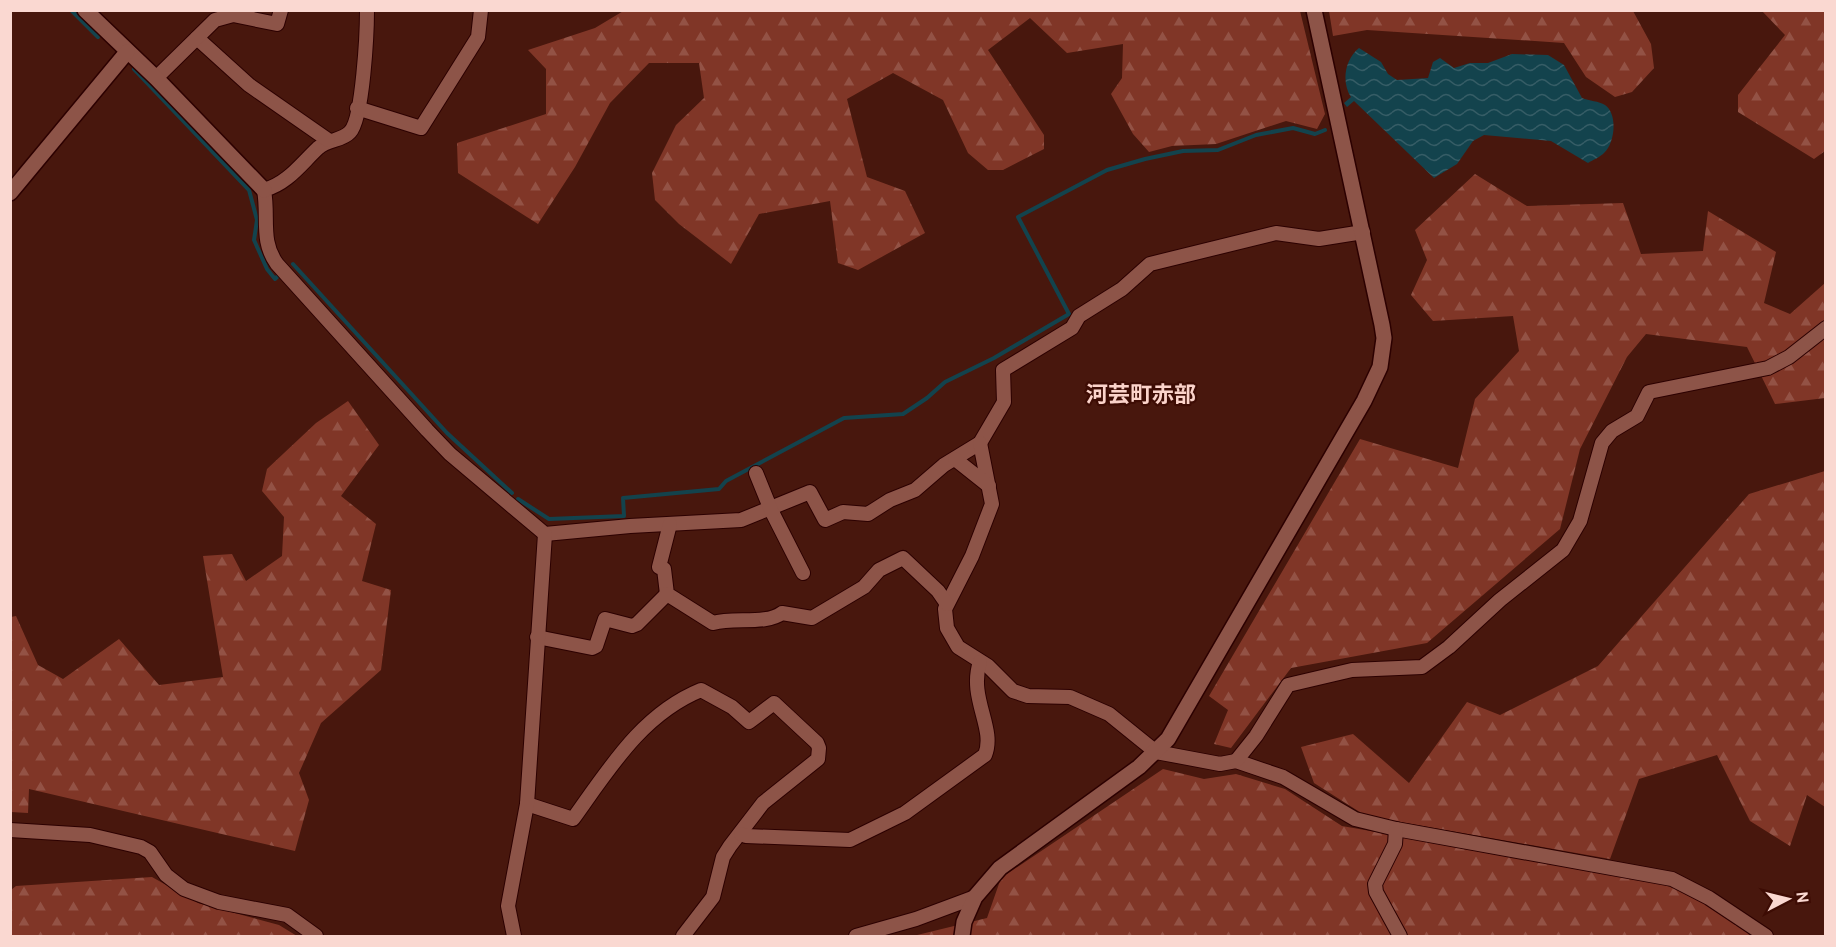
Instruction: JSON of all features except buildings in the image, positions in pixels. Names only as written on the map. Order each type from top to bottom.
[{"type":"street","points":[[85,10],[156,78],[264,190],[267,207],[266,242],[277,264],[450,454],[545,534],[741,520],[771,510],[810,492],[825,520],[843,512],[868,514],[890,500],[915,490],[954,459],[980,443],[1004,402],[1003,370],[1072,328],[1079,316],[1122,289],[1150,264],[1276,233],[1319,239],[1363,232]]},
{"type":"street","points":[[156,78],[215,20],[226,15],[277,24],[281,10]]},
{"type":"street","points":[[264,190],[290,177],[328,140],[345,136],[351,132],[367,43],[367,10]]},
{"type":"street","points":[[357,108],[421,128],[478,37],[481,10]]},
{"type":"street","points":[[962,936],[964,922],[975,897],[1010,860],[1156,752],[1168,739],[1332,459],[1376,379],[1384,338],[1314,10]]},
{"type":"street","points":[[197,38],[249,85],[328,140]]},
{"type":"street","points":[[10,193],[127,52]]},
{"type":"street","points":[[1236,761],[1257,736],[1288,685],[1352,670],[1422,667],[1500,600],[1552,561],[1563,550],[1580,521],[1602,442],[1612,431],[1637,416],[1649,392],[1768,368],[1790,357],[1826,328]]},
{"type":"street","points":[[980,443],[992,504],[956,590],[947,604],[945,618],[950,637],[958,647],[988,666],[1013,691],[1028,696],[1070,697],[1109,714],[1156,752],[1220,764],[1236,761],[1283,777],[1355,819],[1396,829],[1672,879],[1709,898],[1766,936]]},
{"type":"street","points":[[954,459],[989,486]]},
{"type":"street","points":[[756,473],[771,510],[803,573]]},
{"type":"street","points":[[667,594],[664,569],[659,567],[670,524]]},
{"type":"street","points":[[514,936],[508,906],[509,892],[526,804],[545,534]]},
{"type":"street","points":[[667,594],[713,623],[733,618],[776,618],[782,613],[812,618],[864,587],[879,570],[903,558],[938,591],[947,604]]},
{"type":"street","points":[[537,637],[592,648],[596,646],[605,620],[632,626],[638,624],[667,594]]},
{"type":"street","points":[[741,834],[850,840],[914,806],[984,755],[987,741],[975,681],[980,662]]},
{"type":"street","points":[[526,804],[573,819],[614,763],[656,716],[701,690],[732,707],[749,722],[774,703],[805,730],[819,748],[815,764],[763,803],[723,857],[713,897],[683,936]]},
{"type":"street","points":[[1396,829],[1395,844],[1375,884],[1376,892],[1400,936]]},
{"type":"street","points":[[10,830],[90,835],[141,847],[150,852],[166,875],[184,889],[219,902],[287,915],[316,936]]},
{"type":"street","points":[[856,936],[916,919],[975,897]]},
{"type":"green space","points":[[625,10],[1300,11],[1325,114],[1317,129],[1286,121],[1216,144],[1172,146],[1149,152],[1133,134],[1111,94],[1122,78],[1123,44],[1067,53],[1030,18],[988,50],[1044,135],[1044,149],[1003,170],[988,170],[968,153],[943,100],[893,73],[847,99],[867,177],[905,191],[925,233],[858,270],[838,263],[830,201],[759,214],[731,264],[679,224],[655,200],[652,173],[676,125],[704,98],[699,63],[649,63],[610,103],[575,167],[538,224],[458,173],[457,143],[546,114],[546,69],[528,50],[595,28]]},
{"type":"green space","points":[[1329,11],[1633,11],[1651,44],[1654,68],[1632,92],[1615,97],[1586,77],[1564,43],[1367,30],[1333,36]]},
{"type":"green space","points":[[1762,11],[1825,11],[1825,151],[1814,159],[1738,112],[1738,95],[1785,35]]},
{"type":"green space","points":[[1475,174],[1527,206],[1623,203],[1641,254],[1703,251],[1708,211],[1776,252],[1764,303],[1790,314],[1825,283],[1825,398],[1775,404],[1747,347],[1646,334],[1627,357],[1580,449],[1560,529],[1427,643],[1291,668],[1231,748],[1214,744],[1228,710],[1209,696],[1360,439],[1458,468],[1475,399],[1519,351],[1513,316],[1433,321],[1411,295],[1427,260],[1415,230]]},
{"type":"green space","points":[[348,401],[379,445],[341,496],[376,524],[362,581],[391,590],[381,670],[321,723],[299,773],[309,800],[295,851],[29,789],[28,813],[11,812],[11,617],[16,616],[38,665],[63,679],[119,639],[159,685],[223,677],[203,556],[232,554],[246,581],[282,556],[284,517],[262,491],[267,469],[316,423]]},
{"type":"green space","points":[[1825,471],[1825,807],[1807,795],[1790,846],[1750,821],[1717,755],[1639,779],[1610,859],[1366,816],[1314,783],[1301,747],[1353,734],[1409,783],[1467,702],[1500,715],[1598,666],[1749,494]]},
{"type":"green space","points":[[1163,769],[1204,779],[1236,774],[1285,789],[1342,826],[1655,881],[1691,895],[1746,931],[1750,936],[913,936],[987,918],[1001,878]]},
{"type":"green space","points":[[152,877],[198,903],[279,925],[297,936],[11,936],[11,890],[16,886]]},
{"type":"water","points":[[1359,48],[1381,62],[1388,74],[1397,80],[1428,78],[1433,62],[1440,58],[1454,68],[1470,63],[1488,63],[1512,54],[1548,55],[1564,65],[1582,98],[1603,104],[1609,109],[1614,129],[1611,143],[1604,153],[1588,163],[1551,141],[1484,135],[1473,141],[1457,164],[1434,178],[1354,101],[1347,107],[1344,103],[1351,97],[1346,85],[1346,71],[1350,58]]},
{"type":"waterway","points":[[71,10],[98,37]]},
{"type":"waterway","points":[[134,69],[249,190],[257,220],[254,240],[267,269],[275,279],[279,275]]},
{"type":"waterway","points":[[518,499],[549,519],[624,516],[623,498],[719,489],[726,481],[844,418],[903,414],[927,398],[945,382],[994,358],[1069,314],[1018,217],[1107,170],[1145,159],[1183,151],[1218,150],[1256,135],[1293,128],[1315,134],[1325,130]]},
{"type":"waterway","points":[[293,264],[447,433],[512,493]]},
{"type":"district","name":"河芸町赤部","points":[[1141,396]]}]
